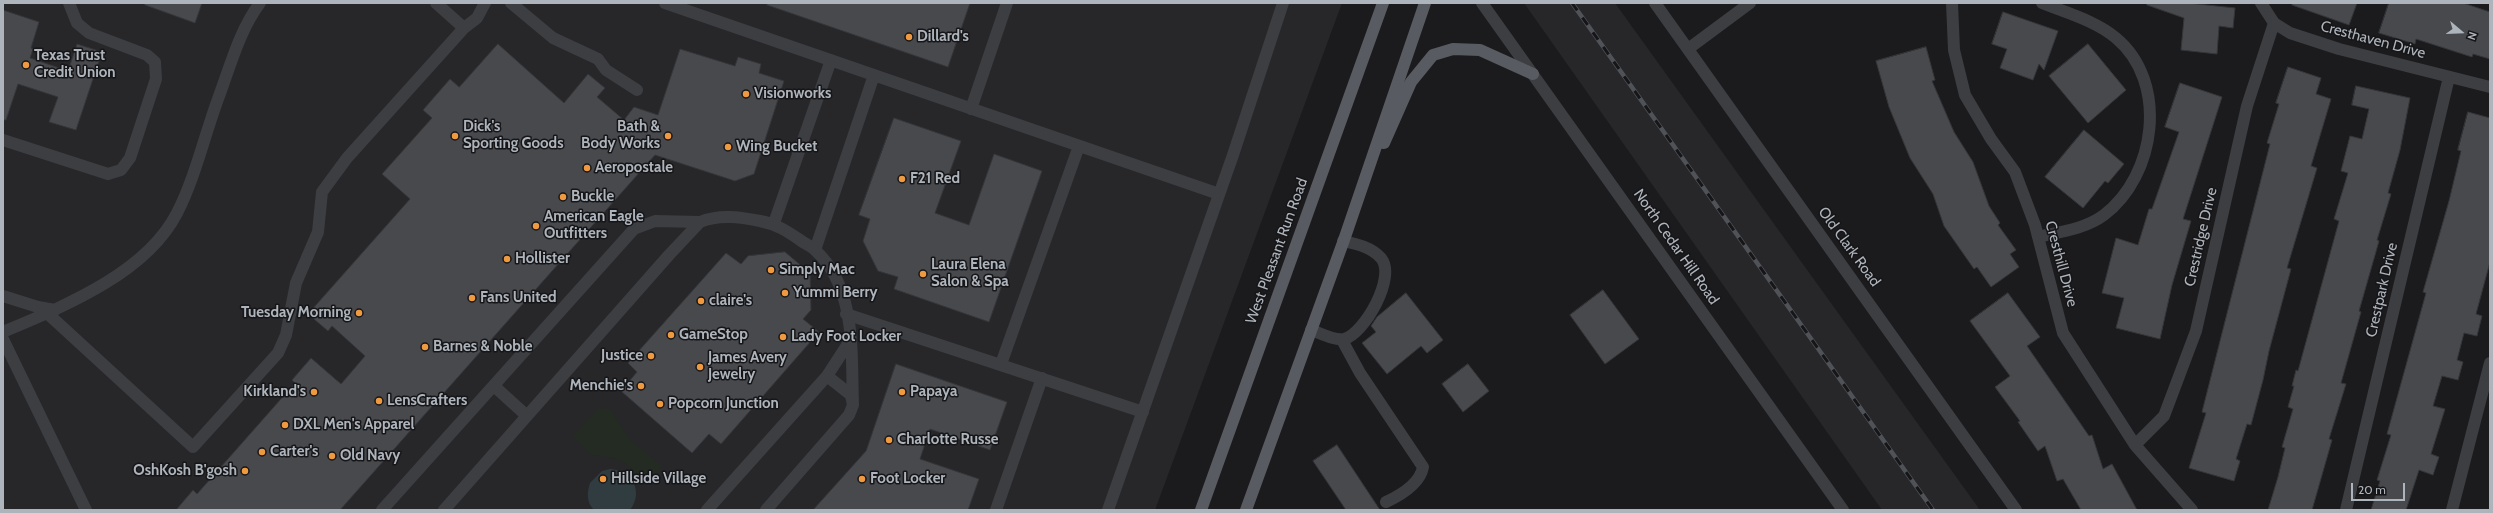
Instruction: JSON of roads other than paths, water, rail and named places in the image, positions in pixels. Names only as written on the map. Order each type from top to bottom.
[{"type":"main road","name":"West Pleasant Run Road","points":[[1201,510],[1383,3]]},
{"type":"main road","points":[[1246,510],[1344,239],[1425,3]]},
{"type":"main road","points":[[1344,239],[1411,82],[1433,55],[1453,49],[1480,50],[1533,74]]},
{"type":"street","points":[[3,140],[108,174],[121,170],[130,158],[156,79],[154,62],[147,55],[84,30],[74,18],[69,3]]},
{"type":"street","points":[[3,332],[70,304],[137,261],[160,237],[176,215],[186,194],[206,131],[247,20],[260,3]]},
{"type":"street","points":[[436,3],[464,28]]},
{"type":"street","points":[[3,296],[51,311],[193,448],[278,353],[286,335],[291,298],[318,232],[322,192],[330,180],[377,123],[464,28],[477,18],[485,3]]},
{"type":"street","points":[[511,3],[553,38],[598,58],[606,70],[637,90]]},
{"type":"street","points":[[664,3],[1219,194]]},
{"type":"street","points":[[971,109],[1007,3]]},
{"type":"street","points":[[1108,510],[1219,194],[1283,3]]},
{"type":"street","name":"North Cedar Hill Road","points":[[1482,3],[1843,510]]},
{"type":"street","name":"Old Clark Road","points":[[1655,3],[2016,510]]},
{"type":"street","points":[[1688,49],[1750,3]]},
{"type":"street","name":"Cresthill Drive","points":[[1952,3],[1954,50],[1965,95],[1991,139],[2015,172],[2038,237],[2063,333],[2135,445],[2192,510]]},
{"type":"street","points":[[2038,237],[2079,228],[2104,216],[2122,198],[2144,158],[2149,135],[2150,105],[2141,74],[2130,52],[2116,37],[2092,23],[2042,3]]},
{"type":"street","name":"Cresthaven Drive","points":[[2261,3],[2274,23],[2290,32],[2339,49],[2490,87]]},
{"type":"street","name":"Crestridge Drive","points":[[2135,445],[2164,416],[2196,331],[2247,106],[2274,23]]},
{"type":"street","points":[[774,223],[831,60]]},
{"type":"street","points":[[815,250],[874,75]]},
{"type":"street","name":"Crestpark Drive","points":[[2346,510],[2449,77]]},
{"type":"street","points":[[1001,364],[1079,146]]},
{"type":"street","points":[[382,510],[634,229],[655,221],[700,222],[721,216],[774,223],[815,250],[828,265],[842,289],[846,304],[846,314],[851,338],[853,404],[849,416],[766,510]]},
{"type":"street","points":[[444,510],[700,222]]},
{"type":"street","points":[[1311,330],[1342,340],[1355,334],[1366,321],[1386,282],[1386,270],[1382,259],[1364,246],[1344,239]]},
{"type":"street","points":[[846,314],[1143,412]]},
{"type":"street","points":[[710,509],[827,376],[851,338]]},
{"type":"street","points":[[3,339],[86,510]]},
{"type":"street","points":[[1342,340],[1360,373],[1423,467],[1422,475],[1403,494],[1386,502]]},
{"type":"street","points":[[2452,510],[2490,363]]},
{"type":"street","points":[[827,376],[851,395],[853,404]]},
{"type":"street","points":[[996,510],[1042,378]]},
{"type":"street","points":[[494,386],[527,416]]},
{"type":"railway","points":[[1572,3],[1933,510]]},
{"type":"place","name":"Dillard's","points":[[909,37]]},
{"type":"place","name":"Texas Trust Credit Union","points":[[26,65]]},
{"type":"place","name":"Visionworks","points":[[746,94]]},
{"type":"place","name":"Dick's Sporting Goods","points":[[455,136]]},
{"type":"place","name":"Bath & Body Works","points":[[668,136]]},
{"type":"place","name":"Wing Bucket","points":[[728,147]]},
{"type":"place","name":"Aeropostale","points":[[587,168]]},
{"type":"place","name":"F21 Red","points":[[902,179]]},
{"type":"place","name":"Buckle","points":[[563,197]]},
{"type":"place","name":"American Eagle Outfitters","points":[[536,226]]},
{"type":"place","name":"Hollister","points":[[507,259]]},
{"type":"place","name":"Simply Mac","points":[[771,270]]},
{"type":"place","name":"Laura Elena Salon & Spa","points":[[923,274]]},
{"type":"place","name":"Yummi Berry","points":[[785,293]]},
{"type":"place","name":"Fans United","points":[[472,298]]},
{"type":"place","name":"claire's","points":[[701,301]]},
{"type":"place","name":"Tuesday Morning","points":[[359,313]]},
{"type":"place","name":"GameStop","points":[[671,335]]},
{"type":"place","name":"Lady Foot Locker","points":[[783,337]]},
{"type":"place","name":"Barnes & Noble","points":[[425,347]]},
{"type":"place","name":"Justice","points":[[651,356]]},
{"type":"place","name":"James Avery Jewelry","points":[[700,367]]},
{"type":"place","name":"Menchie's","points":[[641,386]]},
{"type":"place","name":"Kirkland's","points":[[314,392]]},
{"type":"place","name":"Papaya","points":[[902,392]]},
{"type":"place","name":"LensCrafters","points":[[379,401]]},
{"type":"place","name":"Popcorn Junction","points":[[660,404]]},
{"type":"place","name":"DXL Men's Apparel","points":[[285,425]]},
{"type":"place","name":"Charlotte Russe","points":[[889,440]]},
{"type":"place","name":"Carter's","points":[[262,452]]},
{"type":"place","name":"Old Navy","points":[[332,456]]},
{"type":"place","name":"OshKosh B'gosh","points":[[245,471]]},
{"type":"place","name":"Hillside Village","points":[[603,479]]},
{"type":"place","name":"Foot Locker","points":[[862,479]]}]
